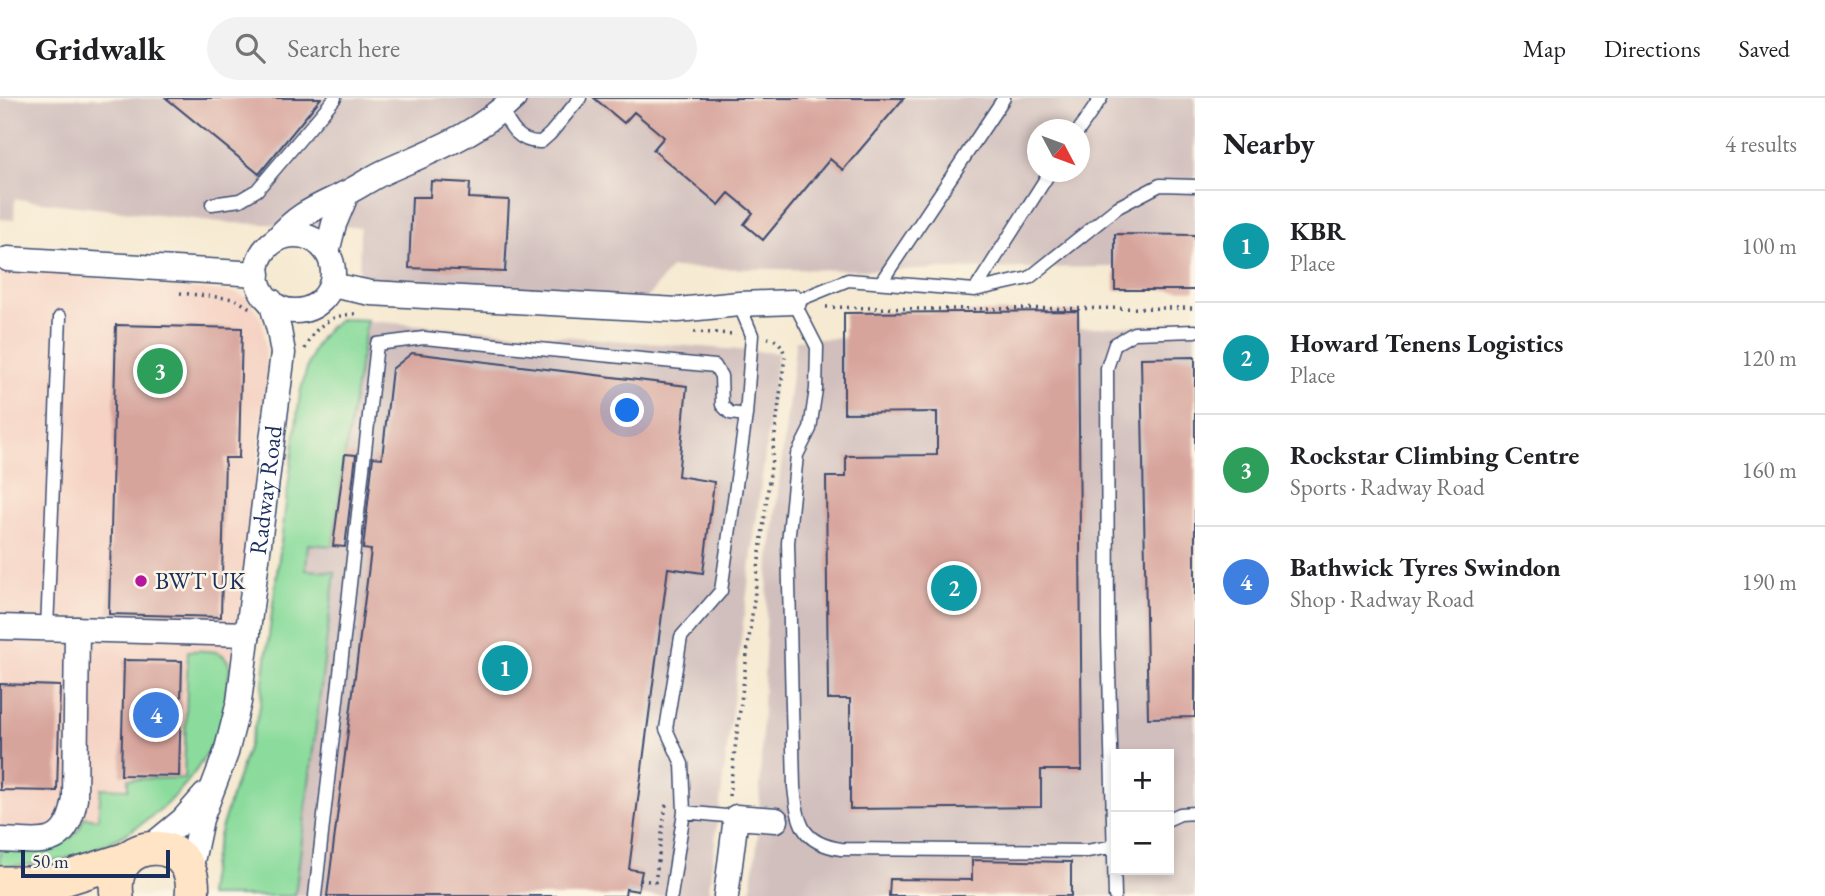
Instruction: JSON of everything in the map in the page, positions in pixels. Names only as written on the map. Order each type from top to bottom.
[{"type":"main road","points":[[28,886],[161,848],[173,852],[183,860],[191,884]]},
{"type":"main road","points":[[117,896],[116,881],[119,869],[138,853]]},
{"type":"main road","points":[[28,886],[93,896]]},
{"type":"street","points":[[276,240],[294,235],[306,236],[327,252],[333,269],[331,285],[321,300],[312,307],[288,310],[262,306],[258,274],[263,253],[298,217],[321,203],[348,193],[384,172],[448,145],[508,104]]},
{"type":"street","points":[[327,252],[334,224],[348,193]]},
{"type":"street","points":[[3,258],[258,274]]},
{"type":"street","points":[[331,285],[371,293],[678,310],[794,302]]},
{"type":"street","name":"Radway Road","points":[[262,306],[293,353]]},
{"type":"street","name":"Radway Road","points":[[191,884],[197,835],[233,729],[293,353],[312,307]]},
{"type":"street","points":[[0,627],[248,634]]},
{"type":"street","points":[[0,840],[48,841],[66,830],[71,820],[75,799],[77,629]]},
{"type":"street","name":"Radway Road","points":[[138,853],[183,820],[211,789]]},
{"type":"street","points":[[726,896],[736,817],[788,821]]},
{"type":"lane","points":[[212,204],[240,200],[257,190],[335,98]]},
{"type":"lane","points":[[508,104],[514,131],[528,141],[541,142],[580,98]]},
{"type":"lane","points":[[881,282],[1004,98]]},
{"type":"lane","points":[[1087,119],[1101,98]]},
{"type":"lane","points":[[975,290],[1044,182]]},
{"type":"lane","points":[[1111,848],[1087,851],[841,849],[822,846],[788,821],[794,787],[788,543],[797,455],[810,429],[817,389],[817,346],[794,302],[848,280],[975,290],[1029,278],[1118,207],[1160,186],[1195,186]]},
{"type":"lane","points":[[671,896],[684,811],[682,764],[667,729],[681,637],[721,591],[746,415],[752,335],[739,304]]},
{"type":"lane","points":[[47,629],[60,317]]},
{"type":"lane","points":[[1115,812],[1108,635],[1107,368],[1115,344],[1134,333],[1195,331]]},
{"type":"lane","points":[[315,896],[377,344],[424,338],[715,366],[721,376],[722,405],[730,412],[746,415]]},
{"type":"lane","points":[[684,811],[736,817]]},
{"type":"lane","points":[[1174,817],[1195,813]]},
{"type":"lane","points":[[1115,875],[1115,896]]},
{"type":"path","points":[[167,292],[235,299],[247,305],[262,306]]},
{"type":"path","points":[[794,302],[834,309],[1195,308]]},
{"type":"path","points":[[293,353],[308,342],[324,321],[335,316],[359,314]]},
{"type":"path","points":[[683,331],[776,339],[782,345],[785,356],[729,795],[736,817]]},
{"type":"path","points":[[640,880],[655,882]]},
{"type":"shaded area","points":[[0,98],[1195,98],[1195,266],[875,270],[671,268],[646,299],[359,281],[360,227],[229,223],[15,199],[14,220],[0,219]]},
{"type":"shaded area","points":[[0,267],[236,293],[247,298],[256,310],[262,321],[265,341],[267,380],[240,608],[220,722],[214,740],[186,782],[160,812],[117,840],[84,855],[0,849]]},
{"type":"shaded area","points":[[342,319],[778,353],[708,896],[208,896],[260,706],[300,394],[318,339],[329,325]]},
{"type":"shaded area","points":[[1195,323],[1195,896],[750,896],[758,838],[768,576],[796,340]]},
{"type":"green space","points":[[342,319],[367,320],[333,546],[308,544],[306,570],[335,572],[295,896],[208,896],[216,847],[260,706],[300,394],[318,341],[332,325]]},
{"type":"green space","points":[[188,651],[219,653],[230,667],[218,732],[197,769],[176,794],[152,816],[125,834],[96,848],[65,859],[0,866],[0,849],[71,838],[80,828],[84,817],[98,819],[101,788],[128,789],[128,779],[184,778]]},
{"type":"building","points":[[166,98],[321,98],[259,174]]},
{"type":"building","points":[[594,98],[904,98],[843,170],[830,159],[763,240],[744,224],[753,213],[729,193],[719,205],[653,150],[664,137],[634,112],[624,123]]},
{"type":"building","points":[[431,181],[470,183],[469,198],[509,200],[505,272],[409,268],[412,197],[430,197]]},
{"type":"building","points":[[1115,234],[1195,235],[1195,290],[1115,290]]},
{"type":"building","points":[[1078,311],[1082,770],[1041,770],[1041,807],[850,809],[850,699],[828,699],[826,477],[846,477],[846,456],[937,455],[937,412],[844,413],[844,313]]},
{"type":"building","points":[[116,325],[242,328],[239,458],[225,458],[221,617],[109,614]]},
{"type":"building","points":[[412,353],[687,386],[678,476],[714,482],[703,573],[668,568],[629,869],[642,871],[638,891],[626,889],[625,896],[327,896],[371,550],[363,549],[373,457],[382,458],[392,369]]},
{"type":"building","points":[[1195,357],[1195,717],[1148,718],[1141,358]]},
{"type":"building","points":[[345,454],[356,455],[345,547],[333,546]]},
{"type":"building","points":[[124,660],[182,661],[179,776],[121,775]]},
{"type":"building","points":[[0,684],[60,686],[57,791],[0,790]]},
{"type":"building","points":[[972,860],[1071,862],[1071,896],[889,896],[890,879],[972,880]]},
{"type":"place","name":"Rockstar Climbing Centre","points":[[160,371]]},
{"type":"place","name":"BWT UK","points":[[141,581]]},
{"type":"place","name":"Howard Tenens Logistics","points":[[954,588]]},
{"type":"place","name":"KBR","points":[[505,668]]},
{"type":"place","name":"Bathwick Tyres Swindon","points":[[156,715]]}]
